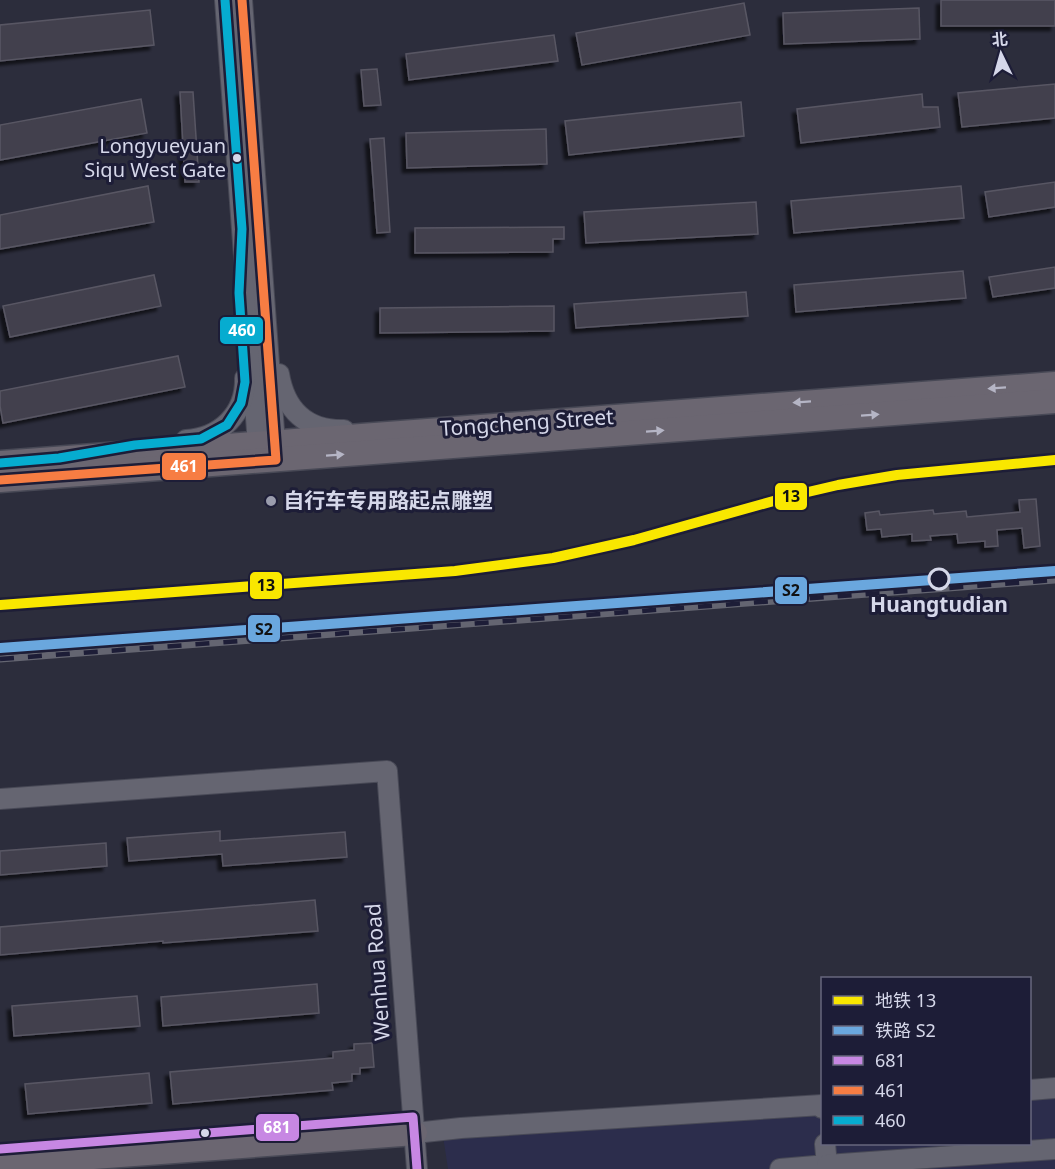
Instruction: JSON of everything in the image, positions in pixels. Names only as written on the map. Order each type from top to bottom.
[{"type":"main road","name":"Tongcheng Street","points":[[0,480],[478,427],[1055,384]]},
{"type":"main road","name":"Tongcheng Street","points":[[0,463],[59,458],[267,452],[1055,401]]},
{"type":"main road","points":[[0,1149],[414,1125]]},
{"type":"main road","points":[[0,1164],[414,1125]]},
{"type":"street","points":[[225,0],[242,229],[267,452]]},
{"type":"street","points":[[242,0],[264,292],[267,452]]},
{"type":"street","points":[[59,458],[135,445],[201,439],[227,425],[241,403],[245,382],[239,292],[242,229]]},
{"type":"street","points":[[264,292],[282,388],[291,408],[309,423],[335,430],[412,425],[478,427]]},
{"type":"street","name":"Wenhua Road","points":[[0,799],[387,771],[417,1169]]},
{"type":"street","points":[[1031,1090],[1055,1088]]},
{"type":"street","points":[[414,1125],[461,1128],[821,1106]]},
{"type":"street","points":[[825,1145],[827,1167]]},
{"type":"street","points":[[780,1169],[1055,1149]]},
{"type":"shaded area","points":[[1055,1083],[1055,1169],[448,1169],[441,1123],[821,1098],[821,1145],[1031,1145],[1031,1084]]},
{"type":"building","points":[[941,0],[1055,0],[1055,26],[941,26]]},
{"type":"building","points":[[744,3],[750,35],[582,65],[576,33]]},
{"type":"building","points":[[919,8],[920,39],[784,44],[783,13]]},
{"type":"building","points":[[150,10],[154,45],[0,61],[0,25]]},
{"type":"building","points":[[554,35],[558,61],[409,80],[406,54]]},
{"type":"building","points":[[377,69],[381,105],[364,106],[361,70]]},
{"type":"building","points":[[1055,84],[1055,118],[962,127],[958,93]]},
{"type":"building","points":[[180,92],[193,92],[199,182],[185,182]]},
{"type":"building","points":[[922,94],[923,107],[938,107],[940,127],[801,143],[797,109]]},
{"type":"building","points":[[141,99],[147,133],[0,160],[0,125]]},
{"type":"building","points":[[741,102],[744,136],[569,155],[565,121]]},
{"type":"building","points":[[546,129],[547,164],[407,168],[406,133]]},
{"type":"building","points":[[384,138],[390,232],[377,233],[370,139]]},
{"type":"building","points":[[1055,182],[1055,207],[989,217],[985,192]]},
{"type":"building","points":[[148,186],[154,222],[0,249],[0,215]]},
{"type":"building","points":[[961,186],[964,218],[794,233],[791,201]]},
{"type":"building","points":[[756,202],[758,234],[586,243],[584,212]]},
{"type":"building","points":[[564,227],[564,239],[553,239],[553,252],[415,253],[415,228]]},
{"type":"building","points":[[1055,267],[1055,288],[993,297],[989,277]]},
{"type":"building","points":[[963,271],[966,298],[796,312],[794,285]]},
{"type":"building","points":[[154,275],[161,306],[10,337],[3,306]]},
{"type":"building","points":[[746,292],[748,316],[576,328],[574,304]]},
{"type":"building","points":[[554,306],[554,331],[380,333],[380,308]]},
{"type":"building","points":[[178,356],[185,387],[3,423],[0,391]]},
{"type":"building","points":[[1036,499],[1040,546],[1024,548],[1022,528],[997,530],[998,546],[985,547],[985,541],[958,543],[957,534],[930,536],[931,540],[912,541],[912,534],[882,537],[881,529],[867,530],[865,513],[879,511],[880,515],[933,510],[934,514],[966,511],[967,517],[1020,512],[1019,500]]},
{"type":"building","points":[[220,831],[220,841],[345,832],[347,857],[223,866],[222,854],[129,861],[127,838]]},
{"type":"building","points":[[106,843],[107,866],[0,875],[0,851]]},
{"type":"building","points":[[315,900],[318,931],[0,955],[0,927]]},
{"type":"building","points":[[317,984],[319,1013],[163,1026],[161,997]]},
{"type":"building","points":[[137,996],[140,1026],[14,1036],[12,1006]]},
{"type":"building","points":[[372,1043],[374,1067],[360,1068],[360,1074],[352,1074],[352,1081],[332,1083],[333,1090],[173,1104],[170,1072],[333,1058],[333,1052],[354,1050],[354,1044]]},
{"type":"building","points":[[149,1073],[152,1103],[28,1114],[25,1084]]},
{"type":"railway","points":[[0,659],[1055,580]]},
{"type":"metro line","name":"13","points":[[0,605],[455,571],[553,558],[634,540],[838,485],[897,475],[1055,460]]},
{"type":"rail line","name":"S2","points":[[0,648],[1055,571]]},
{"type":"transit line","name":"460","points":[[0,463],[59,458],[135,445],[201,439],[227,425],[241,403],[245,382],[239,293],[242,229],[225,0]]},
{"type":"transit line","name":"461","points":[[0,480],[276,460],[242,0]]},
{"type":"transit line","name":"681","points":[[0,1149],[413,1117],[417,1169]]},
{"type":"place","name":"Longyueyuan Siqu West Gate","points":[[237,158]]},
{"type":"place","name":"自行车专用路起点雕塑","points":[[271,501]]},
{"type":"place","name":"Huangtudian","points":[[939,579]]}]
